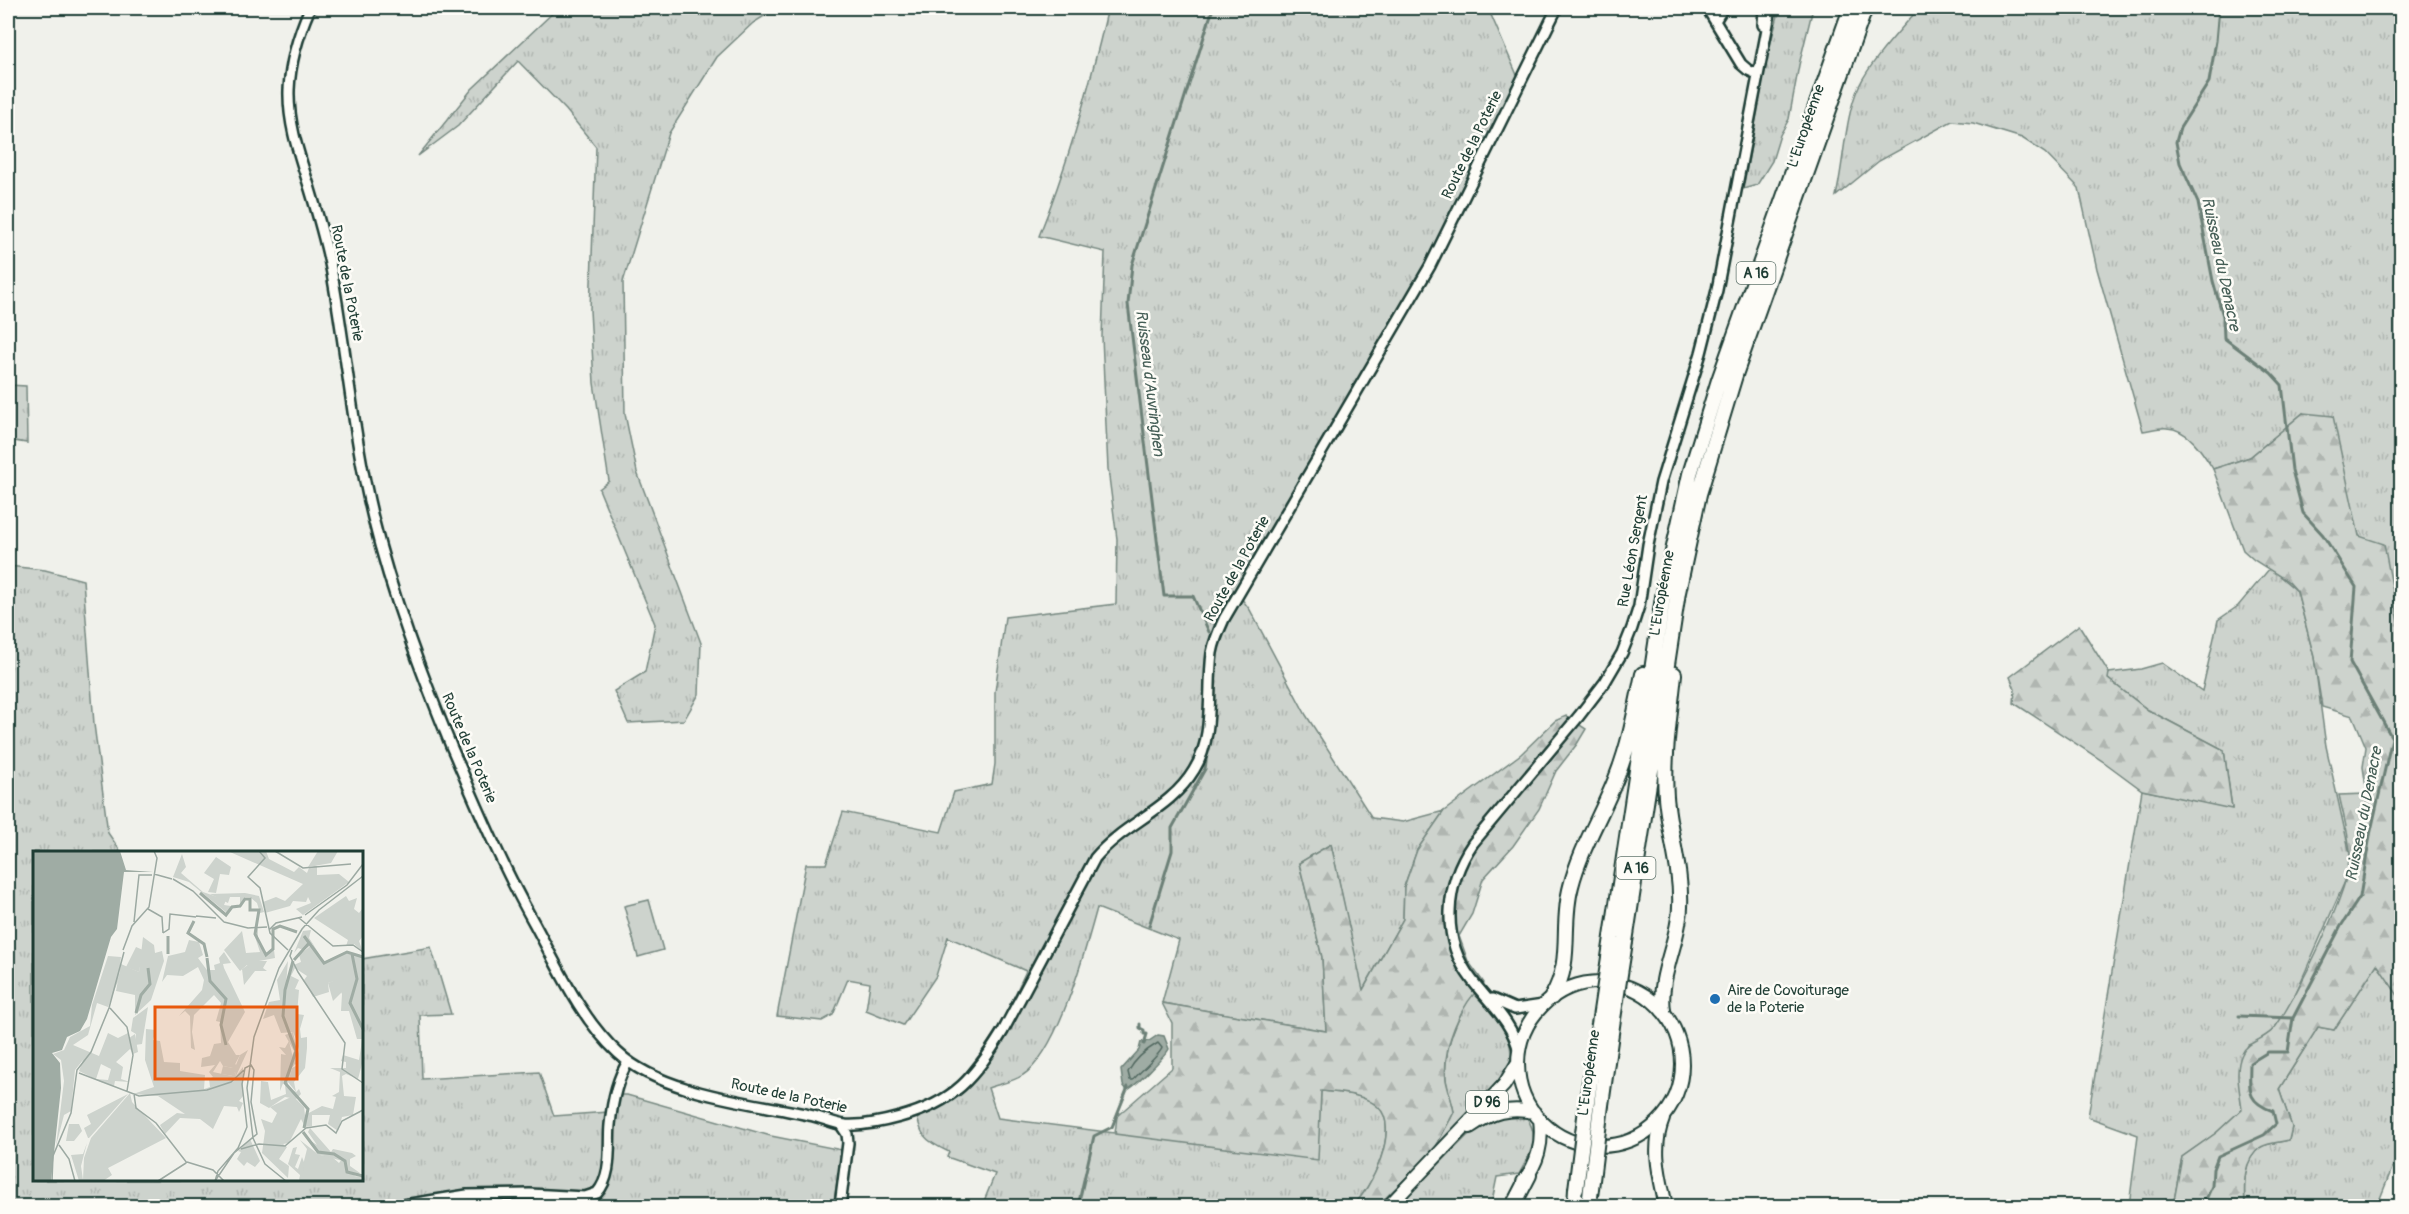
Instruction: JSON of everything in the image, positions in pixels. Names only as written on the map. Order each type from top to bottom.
[{"type":"highway","name":"L'Européenne","points":[[1619,939],[1657,639],[1674,543],[1693,463],[1719,380],[1851,8]]},
{"type":"highway","name":"L'Européenne","points":[[1589,1202],[1601,1105],[1607,1018],[1691,530],[1714,442],[1866,8]]},
{"type":"highway","points":[[1547,1001],[1560,983],[1564,970],[1566,910],[1570,887],[1623,761],[1634,718],[1655,609],[1674,543]]},
{"type":"highway","points":[[1663,1010],[1662,988],[1677,938],[1680,906],[1666,790],[1675,664],[1670,642]]},
{"type":"highway","name":"L'Européenne","points":[[1575,1206],[1587,1101],[1607,1018]]},
{"type":"highway","points":[[1513,1206],[1529,1175]]},
{"type":"main road","points":[[1664,1116],[1639,1137],[1618,1144],[1602,1146],[1570,1140],[1556,1133],[1537,1116],[1521,1086],[1518,1057],[1526,1029],[1547,1001],[1581,984],[1612,982],[1642,993],[1663,1010],[1677,1032],[1683,1061],[1678,1090],[1664,1116],[1658,1135],[1656,1153],[1666,1206]]},
{"type":"main road","name":"D 96","points":[[1389,1206],[1504,1085],[1518,1057]]},
{"type":"main road","name":"D 96","points":[[1453,1141],[1479,1120],[1495,1112],[1512,1109],[1537,1116]]},
{"type":"main road","points":[[1508,1206],[1529,1175],[1540,1149],[1537,1116]]},
{"type":"street","name":"Route de la Poterie","points":[[310,8],[291,70],[290,113],[295,142],[328,256],[370,504],[379,542],[423,679],[495,849],[579,1004],[606,1040],[628,1062],[645,1072],[675,1084],[727,1098],[818,1117],[841,1125],[877,1123],[908,1115],[946,1100],[960,1089],[1003,1030],[1095,858],[1113,839],[1170,799],[1190,777],[1203,749],[1212,654],[1224,619],[1430,266],[1557,8]]},
{"type":"street","points":[[1707,8],[1741,64],[1757,74]]},
{"type":"street","points":[[1715,21],[1723,8]]},
{"type":"street","name":"Rue Léon Sergent","points":[[1761,55],[1764,8]]},
{"type":"street","name":"Rue Léon Sergent","points":[[1518,1057],[1510,1029],[1467,973],[1452,939],[1449,911],[1455,878],[1466,854],[1478,837],[1605,682],[1629,637],[1639,606],[1661,482],[1713,309],[1771,8]]},
{"type":"street","points":[[1485,995],[1504,1006],[1515,1009],[1547,1001]]},
{"type":"street","points":[[397,1206],[467,1195],[530,1194],[585,1197],[597,1192],[606,1177],[614,1102],[620,1078],[628,1062]]},
{"type":"street","points":[[840,1206],[848,1143],[847,1134],[841,1125]]},
{"type":"green space","points":[[558,8],[777,8],[753,23],[717,57],[669,133],[623,282],[625,414],[637,472],[701,643],[699,694],[684,720],[628,723],[614,691],[645,672],[655,624],[599,489],[609,481],[594,383],[590,310],[596,147],[566,110],[518,61],[458,126],[418,156],[472,89]]},
{"type":"green space","points":[[1108,8],[1488,8],[1520,82],[1430,266],[1241,598],[1250,610],[1306,715],[1372,818],[1403,822],[1444,811],[1417,850],[1404,887],[1403,919],[1362,991],[1331,844],[1299,863],[1322,957],[1326,1031],[1162,1003],[1179,940],[1097,908],[1069,998],[1048,1045],[1036,1063],[1023,1075],[988,1088],[998,1118],[1317,1159],[1321,1091],[1365,1098],[1378,1106],[1384,1116],[1385,1143],[1375,1173],[1360,1198],[1352,1206],[982,1206],[995,1174],[947,1157],[949,1152],[924,1135],[915,1106],[943,1097],[960,1080],[1004,1018],[1026,971],[948,937],[936,976],[903,1025],[866,1010],[870,983],[848,979],[833,1015],[822,1021],[777,1016],[806,864],[826,864],[843,812],[941,832],[954,792],[992,784],[995,764],[995,692],[1005,617],[1116,604],[1117,539],[1108,469],[1102,337],[1105,252],[1039,236],[1078,123]]},
{"type":"green space","points":[[1780,8],[1813,8],[1789,119],[1780,135],[1772,161],[1757,185],[1743,189],[1768,53]]},
{"type":"green space","points":[[1919,8],[2401,8],[2401,633],[2359,536],[2346,485],[2303,413],[2250,457],[2213,469],[2189,437],[2175,429],[2143,431],[2097,269],[2079,188],[2045,153],[2022,138],[1973,123],[1952,121],[1879,161],[1836,196],[1848,125],[1859,86],[1879,55]]},
{"type":"green space","points":[[8,385],[26,386],[27,443],[8,440]]},
{"type":"green space","points":[[2303,413],[2333,416],[2359,536],[2384,544],[2401,633],[2402,871],[2397,894],[2396,922],[2401,936],[2401,1000],[2377,964],[2334,1030],[2318,1027],[2279,1089],[2292,1127],[2289,1140],[2261,1147],[2250,1159],[2245,1174],[2245,1206],[2173,1206],[2182,1157],[2216,1133],[2242,1109],[2238,1067],[2242,1054],[2245,1049],[2276,1026],[2309,968],[2333,916],[2348,870],[2350,854],[2339,795],[2367,794],[2363,767],[2366,747],[2353,716],[2322,707],[2314,657],[2297,591],[2289,582],[2254,560],[2243,550],[2213,469],[2250,457]]},
{"type":"green space","points":[[8,566],[45,570],[83,580],[94,724],[108,833],[120,851],[33,851],[33,1181],[363,1181],[363,959],[431,947],[451,1014],[420,1015],[422,1079],[539,1072],[554,1116],[609,1112],[612,1095],[627,1095],[771,1136],[842,1150],[833,1206],[8,1206]]},
{"type":"green space","points":[[2270,568],[2297,591],[2314,657],[2326,746],[2350,854],[2346,879],[2291,1004],[2274,1030],[2248,1045],[2239,1067],[2242,1109],[2216,1133],[2182,1157],[2173,1206],[2129,1206],[2138,1135],[2088,1117],[2142,790],[2232,808],[2224,750],[2148,710],[2107,678],[2109,673],[2141,669],[2162,663],[2202,691],[2218,620],[2238,606]]},
{"type":"green space","points":[[2079,625],[2109,673],[2108,679],[2148,710],[2224,750],[2232,809],[2142,790],[2014,703],[2015,689],[2010,677]]},
{"type":"green space","points":[[1566,716],[1586,729],[1556,771],[1539,809],[1513,846],[1483,879],[1472,914],[1459,936],[1468,961],[1484,983],[1467,1003],[1454,1027],[1450,1041],[1446,1080],[1454,1112],[1433,1152],[1377,1206],[1352,1206],[1360,1198],[1375,1173],[1385,1143],[1386,1129],[1384,1116],[1378,1107],[1358,1096],[1321,1091],[1318,1160],[1115,1134],[1117,1116],[1172,1068],[1172,1023],[1162,1003],[1326,1031],[1322,957],[1299,863],[1331,844],[1363,990],[1403,919],[1404,887],[1417,850],[1444,811],[1521,754],[1555,721]]},
{"type":"green space","points":[[2401,871],[2401,936],[2396,912]]},
{"type":"green space","points":[[649,900],[663,950],[638,957],[624,906]]},
{"type":"green space","points":[[2377,964],[2402,1000],[2401,1146],[2377,1206],[2245,1206],[2244,1191],[2250,1159],[2261,1147],[2289,1140],[2292,1127],[2279,1089],[2318,1027],[2334,1030]]},
{"type":"green space","points":[[1473,993],[1494,1015],[1505,1033],[1511,1052],[1510,1061],[1504,1074],[1433,1152],[1454,1112],[1446,1079],[1447,1056],[1452,1034]]},
{"type":"green space","points":[[1506,1114],[1526,1116],[1534,1139],[1519,1174],[1497,1177],[1491,1206],[1397,1206],[1467,1136],[1486,1122]]},
{"type":"water","points":[[1158,1035],[1164,1036],[1169,1049],[1136,1084],[1127,1090],[1123,1085],[1121,1070],[1139,1050],[1141,1042],[1149,1041]]},
{"type":"waterway","name":"Ruisseau d'Auvringhen","points":[[1209,632],[1193,596],[1164,596],[1128,304],[1132,265],[1213,8]]},
{"type":"waterway","name":"Ruisseau du Denacre","points":[[2203,1206],[2212,1186],[2213,1169],[2218,1156],[2264,1135],[2276,1124],[2273,1111],[2253,1098],[2250,1087],[2250,1063],[2268,1052],[2288,1052],[2293,1018],[2341,926],[2360,897],[2370,835],[2392,738],[2350,662],[2356,587],[2323,535],[2303,513],[2292,470],[2282,385],[2271,373],[2224,338],[2223,316],[2213,281],[2198,203],[2180,163],[2176,142],[2180,128],[2209,82],[2219,8]]},
{"type":"waterway","name":"Ruisseau d'Auvringhen","points":[[1149,926],[1172,851],[1172,828],[1205,769],[1208,745]]},
{"type":"waterway","points":[[2239,1016],[2293,1018]]},
{"type":"waterway","name":"Ruisseau d'Auvringhen","points":[[1140,1024],[1144,1034],[1147,1034],[1144,1044]]},
{"type":"waterway","name":"Ruisseau d'Auvringhen","points":[[1078,1206],[1094,1136],[1112,1127],[1128,1087]]},
{"type":"place","name":"Aire de Covoiturage de la Poterie","points":[[1715,999]]}]
